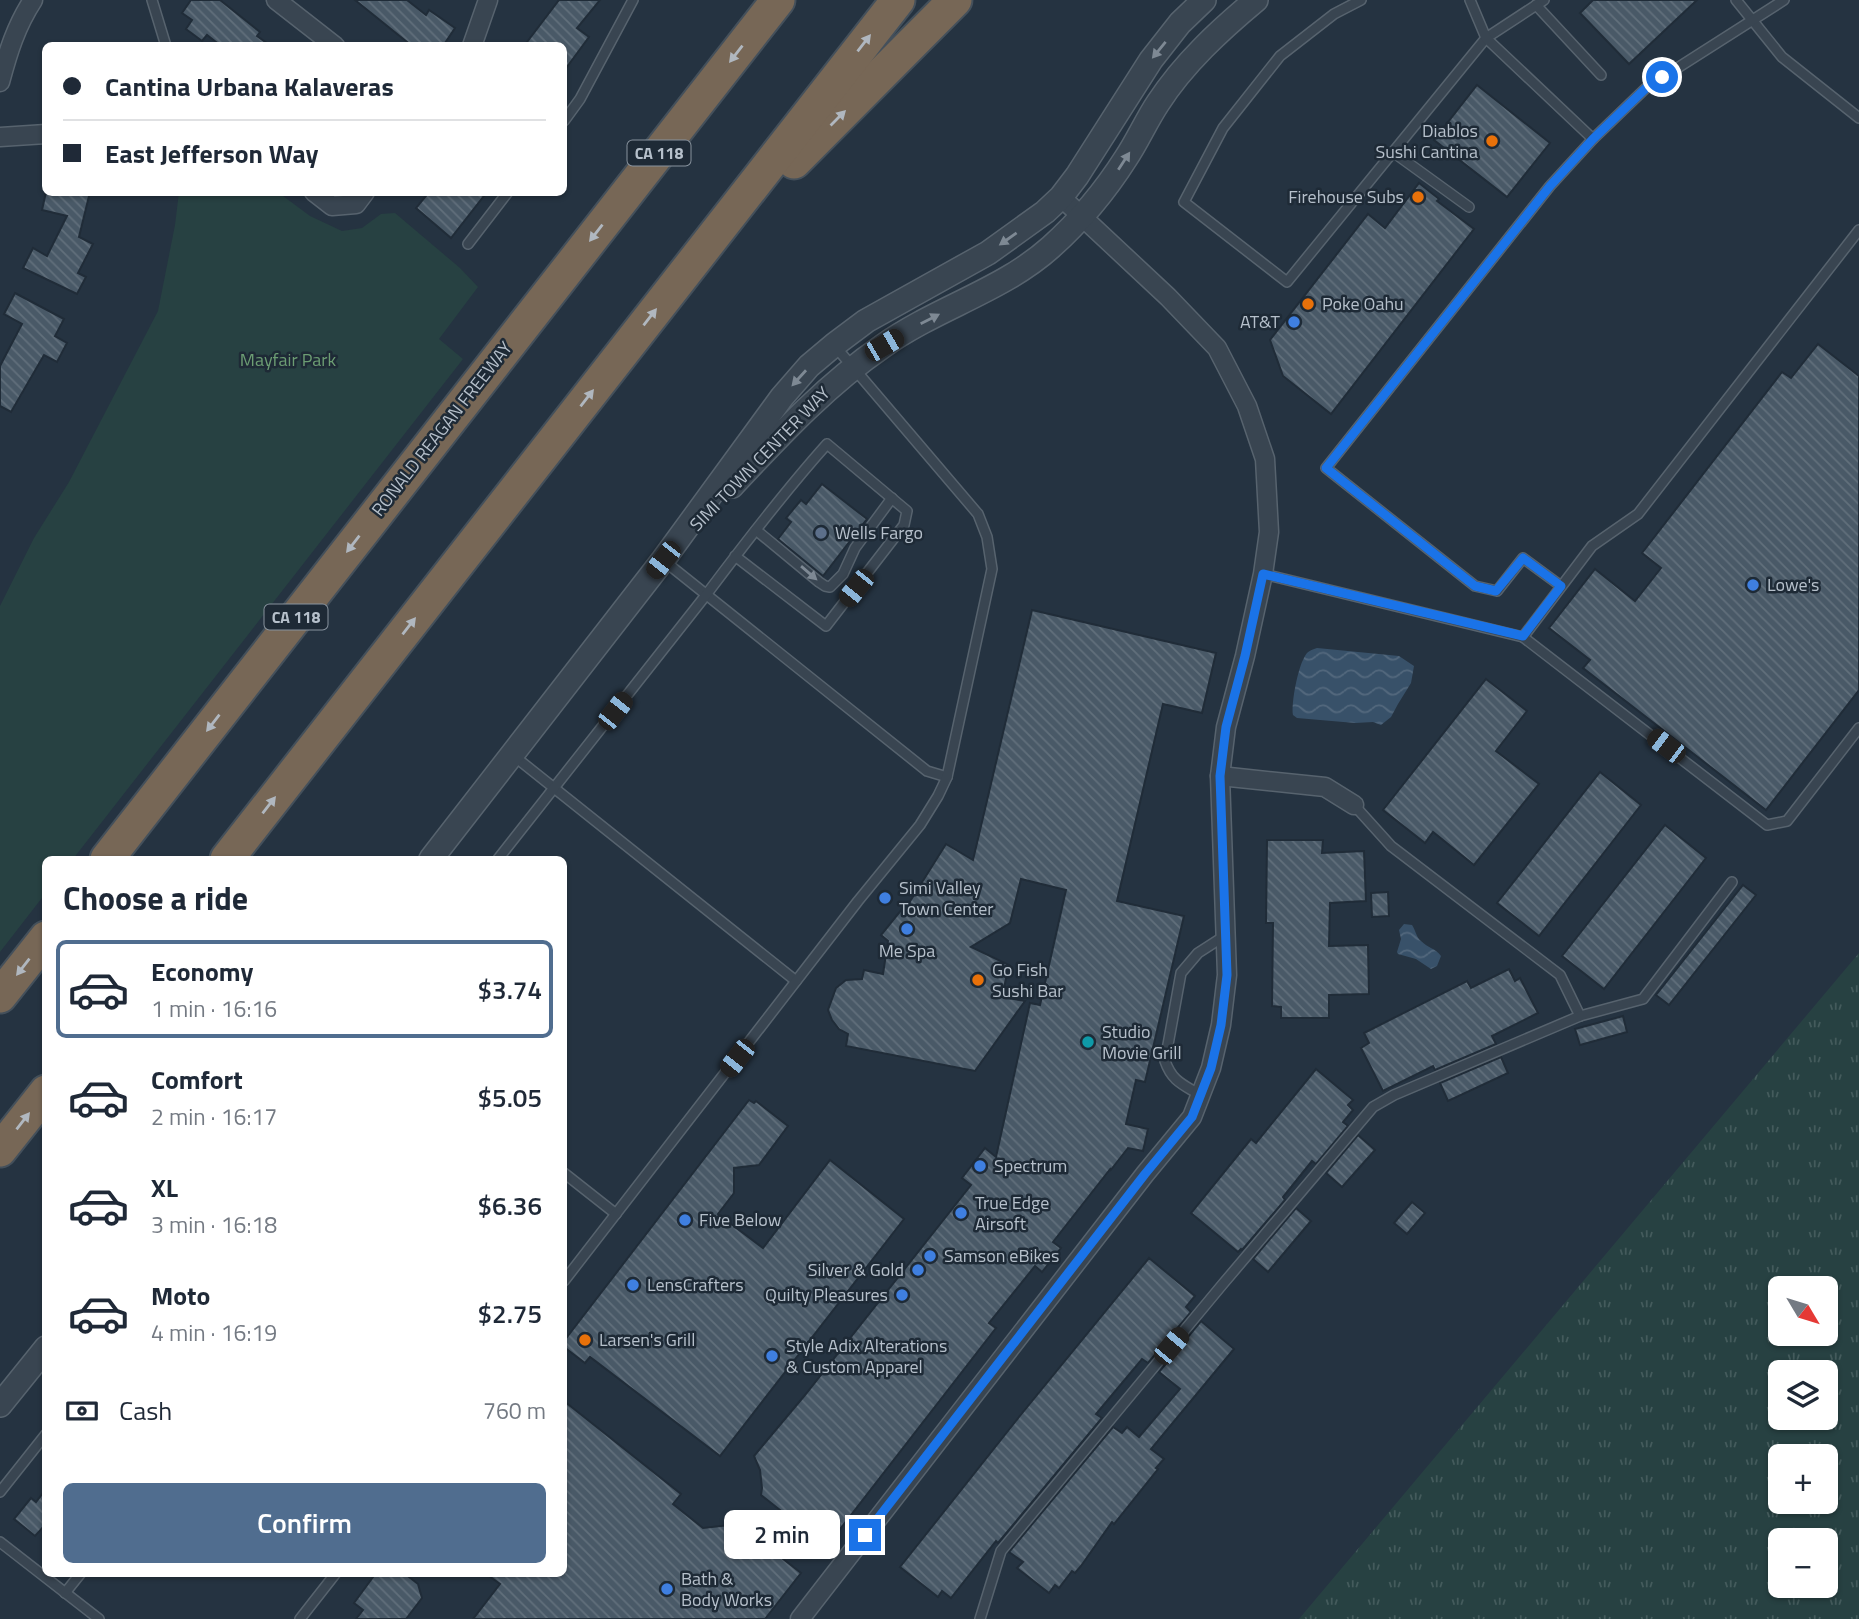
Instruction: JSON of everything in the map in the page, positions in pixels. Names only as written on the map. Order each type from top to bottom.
[{"type":"highway","name":"RONALD REAGAN FREEWAY","points":[[109,856],[778,0]]},
{"type":"highway","points":[[229,856],[898,0]]},
{"type":"highway","points":[[687,271],[955,0]]},
{"type":"highway","points":[[0,996],[42,943]]},
{"type":"highway","points":[[0,1150],[42,1097]]},
{"type":"street","points":[[0,82],[10,44],[22,16],[33,0]]},
{"type":"street","points":[[276,0],[330,42]]},
{"type":"street","points":[[473,42],[488,0]]},
{"type":"street","name":"SIMI TOWN CENTER WAY","points":[[433,856],[663,560],[782,397],[809,366],[866,321],[988,253],[1039,217],[1061,197],[1151,60],[1180,23],[1204,0]]},
{"type":"street","name":"SIMI TOWN CENTER WAY","points":[[663,560],[796,417],[852,367],[920,324],[1001,282],[1050,248],[1115,176],[1158,103],[1181,71],[1223,28],[1256,0]]},
{"type":"street","points":[[0,137],[42,134]]},
{"type":"street","points":[[319,196],[332,206],[360,198]]},
{"type":"street","points":[[800,1619],[1192,1117],[1211,1068],[1221,1025],[1227,975],[1220,776],[1226,727],[1245,656],[1269,532],[1265,459],[1247,406],[1217,348],[1168,297],[1061,197]]},
{"type":"street","points":[[1220,776],[1325,787],[1354,806]]},
{"type":"street","points":[[0,1405],[42,1353]]},
{"type":"lane","points":[[152,0],[165,42]]},
{"type":"lane","points":[[567,117],[580,99],[633,0]]},
{"type":"lane","points":[[1361,0],[1334,14],[1280,56],[1223,128],[1184,202],[1287,282],[1486,38],[1540,3],[1601,75]]},
{"type":"lane","points":[[1470,0],[1486,38],[1593,139]]},
{"type":"lane","points":[[1736,0],[1782,57],[1859,118]]},
{"type":"lane","points":[[1561,586],[1523,558],[1496,591],[1475,586],[1326,468],[1550,186],[1593,139],[1646,88],[1784,0]]},
{"type":"lane","points":[[1393,152],[1469,207]]},
{"type":"lane","points":[[468,244],[505,196]]},
{"type":"lane","points":[[1523,636],[1592,546],[1638,514],[1859,230]]},
{"type":"lane","points":[[567,1277],[920,825],[947,776],[992,569],[987,537],[978,514],[834,345]]},
{"type":"lane","points":[[500,856],[735,556],[827,444],[907,511],[904,525],[826,626],[735,556]]},
{"type":"lane","points":[[756,530],[819,582],[831,587],[843,574],[855,548],[892,498]]},
{"type":"lane","points":[[663,560],[927,771],[947,776]]},
{"type":"lane","points":[[1263,574],[1523,636],[1768,825],[1787,821],[1859,728]]},
{"type":"lane","points":[[513,755],[796,981]]},
{"type":"lane","points":[[1354,806],[1391,846],[1560,975],[1580,1016]]},
{"type":"lane","points":[[980,1619],[1002,1551],[1373,1107],[1394,1095],[1580,1016],[1643,999],[1732,882]]},
{"type":"lane","points":[[1200,1095],[1169,1073],[1165,1061],[1181,973],[1198,953],[1226,935]]},
{"type":"lane","points":[[567,1175],[616,1214]]},
{"type":"lane","points":[[0,1492],[42,1443]]},
{"type":"lane","points":[[0,1542],[42,1575]]},
{"type":"lane","points":[[45,1577],[99,1619]]},
{"type":"lane","points":[[65,1593],[77,1577]]},
{"type":"lane","points":[[300,1619],[333,1577]]},
{"type":"green space","name":"Mayfair Park","points":[[179,196],[283,196],[310,216],[342,231],[362,228],[381,214],[395,213],[460,268],[478,287],[439,339],[463,359],[75,856],[42,856],[42,898],[0,952],[0,606],[34,538],[69,482],[158,311]]},
{"type":"green space","points":[[1859,953],[1859,1619],[1299,1619]]},
{"type":"water","points":[[1317,648],[1399,656],[1414,666],[1411,683],[1391,717],[1381,725],[1373,722],[1297,718],[1293,715],[1294,694],[1302,663],[1308,652]]},
{"type":"water","points":[[1404,924],[1412,925],[1419,939],[1441,956],[1437,966],[1431,969],[1416,959],[1398,954],[1401,939],[1399,930]]},
{"type":"building","points":[[191,0],[220,0],[260,32],[257,36],[265,42],[216,42],[207,35],[202,41],[186,29],[192,20],[182,13]]},
{"type":"building","points":[[355,0],[407,0],[426,15],[429,10],[455,28],[446,42],[407,42]]},
{"type":"building","points":[[559,0],[600,0],[577,28],[589,37],[567,67],[567,42],[527,42]]},
{"type":"building","points":[[1593,0],[1697,0],[1629,64],[1580,13]]},
{"type":"building","name":"Diablos Sushi Cantina","points":[[1477,85],[1550,143],[1507,197],[1434,140]]},
{"type":"building","points":[[1419,183],[1439,199],[1437,201],[1474,229],[1331,414],[1283,376],[1270,340],[1368,214],[1385,228]]},
{"type":"building","points":[[45,196],[89,196],[79,237],[93,244],[78,273],[86,277],[77,294],[23,268],[33,248],[47,256],[67,216],[42,210]]},
{"type":"building","points":[[426,196],[484,196],[451,238],[416,208]]},
{"type":"building","points":[[15,293],[64,319],[55,336],[67,343],[57,362],[44,355],[11,412],[0,406],[0,366],[22,324],[4,314]]},
{"type":"building","name":"Lowe's","points":[[1818,344],[1859,376],[1859,690],[1766,810],[1583,668],[1590,660],[1549,628],[1595,569],[1635,601],[1661,568],[1642,553],[1782,372],[1791,378]]},
{"type":"building","points":[[822,484],[867,519],[823,576],[778,539],[791,522],[786,518],[801,500],[806,504]]},
{"type":"building","points":[[1032,610],[1216,653],[1202,713],[1163,704],[1117,901],[1184,916],[1145,1082],[1136,1080],[1126,1124],[1148,1129],[1143,1151],[1128,1148],[1110,1171],[1111,1168],[1053,1242],[1061,1248],[1042,1272],[1035,1266],[989,1323],[996,1328],[827,1546],[802,1527],[764,1544],[801,1573],[765,1619],[473,1619],[500,1584],[490,1577],[567,1577],[567,1403],[681,1494],[673,1504],[703,1528],[739,1524],[747,1531],[785,1514],[761,1495],[760,1470],[754,1456],[971,1185],[962,1178],[985,1148],[996,1157],[1030,1003],[1040,1005],[1066,890],[1021,879],[1010,923],[971,947],[1009,965],[1002,997],[1025,1001],[975,1071],[846,1046],[848,1034],[839,1029],[832,1020],[828,1010],[836,988],[846,980],[862,979],[864,970],[883,974],[888,941],[881,935],[902,909],[904,911],[946,844],[973,860]]},
{"type":"building","points":[[1486,679],[1527,711],[1496,751],[1539,784],[1474,865],[1433,832],[1425,843],[1383,810]]},
{"type":"building","points":[[1600,772],[1641,805],[1539,936],[1497,903]]},
{"type":"building","points":[[1665,825],[1706,858],[1604,989],[1562,956]]},
{"type":"building","points":[[1267,840],[1323,840],[1322,853],[1364,851],[1366,901],[1330,903],[1329,946],[1368,945],[1369,994],[1329,995],[1329,1018],[1281,1018],[1281,1007],[1272,1006],[1273,923],[1266,923]]},
{"type":"building","points":[[1743,885],[1756,895],[1669,1005],[1656,995]]},
{"type":"building","points":[[1388,892],[1389,916],[1372,917],[1371,893]]},
{"type":"building","points":[[1509,969],[1515,981],[1520,978],[1538,1013],[1492,1036],[1496,1044],[1435,1070],[1433,1066],[1383,1091],[1361,1048],[1369,1043],[1364,1033],[1467,981],[1471,988]]},
{"type":"building","points":[[1623,1016],[1627,1032],[1580,1045],[1575,1029]]},
{"type":"building","points":[[1501,1057],[1508,1073],[1448,1101],[1440,1083]]},
{"type":"building","points":[[1316,1069],[1353,1100],[1348,1105],[1353,1110],[1343,1122],[1348,1126],[1316,1164],[1312,1161],[1283,1197],[1285,1200],[1238,1252],[1191,1213],[1251,1139],[1256,1143]]},
{"type":"building","points":[[749,1100],[754,1103],[756,1101],[788,1126],[759,1165],[734,1168],[734,1193],[718,1214],[763,1248],[830,1160],[904,1219],[720,1456],[590,1357],[585,1363],[567,1349],[567,1337]]},
{"type":"building","points":[[1358,1135],[1375,1150],[1342,1187],[1326,1173]]},
{"type":"building","points":[[1412,1202],[1425,1213],[1407,1234],[1394,1223]]},
{"type":"building","points":[[1296,1208],[1311,1221],[1268,1272],[1253,1259]]},
{"type":"building","points":[[1149,1258],[1195,1296],[1186,1307],[1191,1312],[1148,1363],[1142,1359],[1096,1414],[1102,1418],[998,1543],[996,1541],[951,1598],[942,1591],[938,1597],[900,1567]]},
{"type":"building","points":[[1201,1321],[1234,1349],[1151,1449],[1164,1459],[1156,1468],[1158,1469],[1114,1524],[1112,1522],[1075,1573],[1072,1571],[1059,1588],[1055,1585],[1049,1593],[1017,1568],[1023,1562],[1009,1552],[1113,1427],[1122,1433],[1127,1427],[1139,1437],[1180,1389],[1159,1372]]},
{"type":"building","points":[[42,1494],[42,1528],[35,1536],[14,1519],[31,1498],[36,1502]]},
{"type":"building","points":[[373,1577],[409,1577],[418,1584],[422,1598],[406,1619],[356,1619],[363,1610],[354,1603]]},
{"type":"place","name":"Diablos Sushi Cantina","points":[[1492,141]]},
{"type":"place","name":"Firehouse Subs","points":[[1418,197]]},
{"type":"place","name":"Poke Oahu","points":[[1308,304]]},
{"type":"place","name":"AT&T","points":[[1294,322]]},
{"type":"place","name":"Wells Fargo","points":[[821,533]]},
{"type":"place","name":"Lowe's","points":[[1753,585]]},
{"type":"place","name":"Simi Valley Town Center","points":[[885,898]]},
{"type":"place","name":"Me Spa","points":[[907,929]]},
{"type":"place","name":"Go Fish Sushi Bar","points":[[978,980]]},
{"type":"place","name":"Studio Movie Grill","points":[[1088,1042]]},
{"type":"place","name":"Spectrum","points":[[980,1166]]},
{"type":"place","name":"True Edge Airsoft","points":[[961,1213]]},
{"type":"place","name":"Five Below","points":[[685,1220]]},
{"type":"place","name":"Samson eBikes","points":[[930,1256]]},
{"type":"place","name":"Silver & Gold","points":[[918,1270]]},
{"type":"place","name":"LensCrafters","points":[[633,1285]]},
{"type":"place","name":"Quilty Pleasures","points":[[902,1295]]},
{"type":"place","name":"Larsen's Grill","points":[[585,1340]]},
{"type":"place","name":"Style Adix Alterations & Custom Apparel","points":[[772,1356]]},
{"type":"place","name":"Bath & Body Works","points":[[667,1589]]},
{"type":"route","points":[[865,1535],[1192,1117],[1211,1068],[1221,1025],[1227,975],[1220,776],[1226,727],[1263,574],[1523,636],[1561,586],[1523,558],[1496,591],[1475,586],[1326,468],[1550,186],[1593,139],[1646,88],[1662,77]]}]
